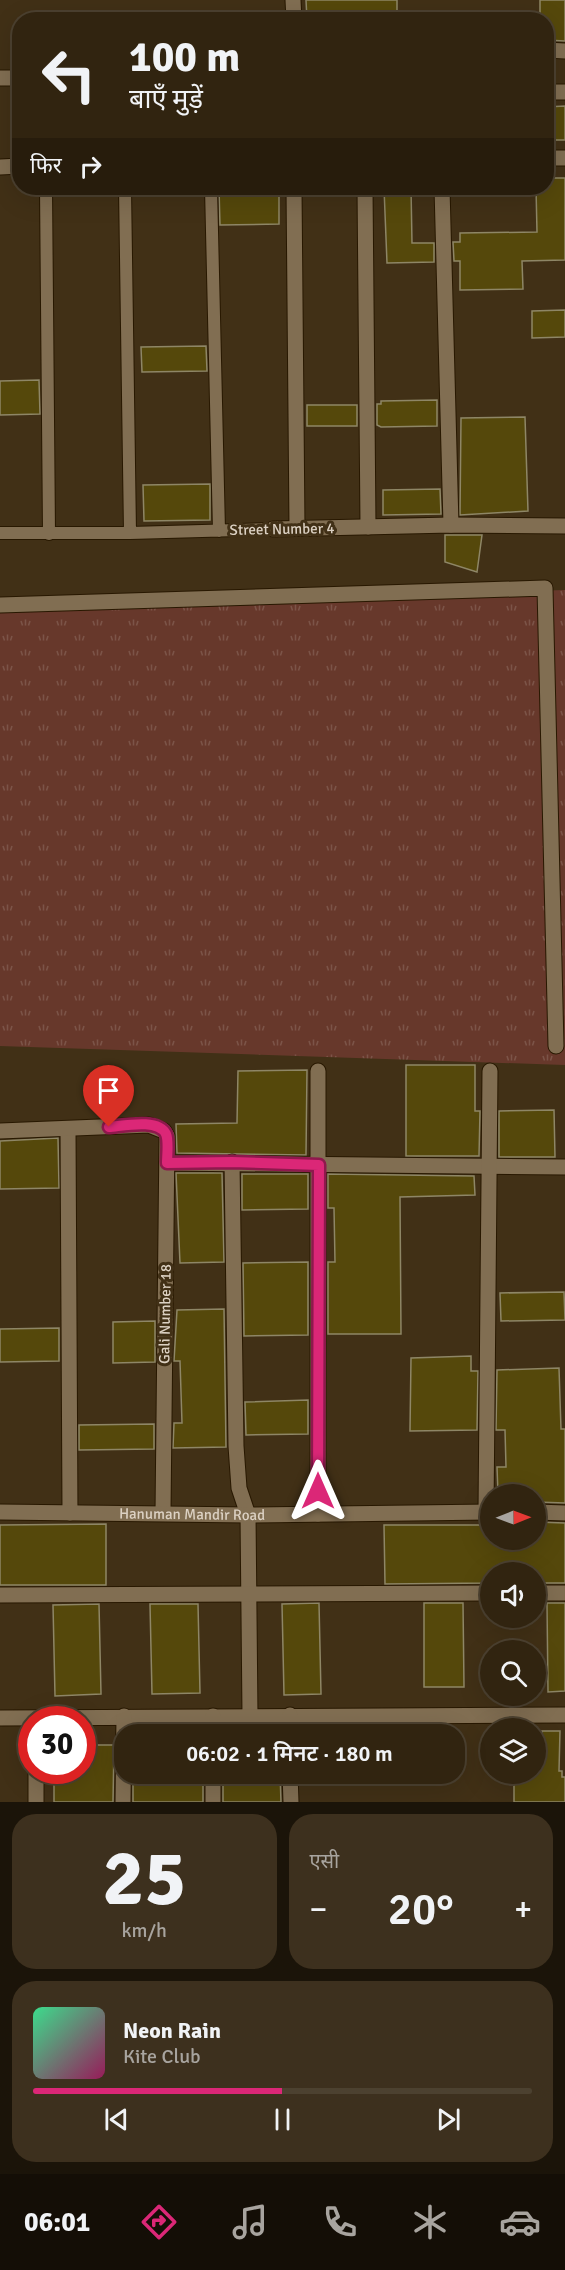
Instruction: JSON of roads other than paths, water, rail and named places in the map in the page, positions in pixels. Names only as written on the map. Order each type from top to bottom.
[{"type":"street","points":[[294,195],[297,528]]},
{"type":"street","points":[[365,195],[368,527]]},
{"type":"street","points":[[442,195],[451,525]]},
{"type":"street","name":"Street Number 4","points":[[273,529],[451,525],[565,526]]},
{"type":"street","points":[[0,605],[545,588],[556,1046]]},
{"type":"street","points":[[318,1071],[318,1514]]},
{"type":"street","points":[[488,1484],[490,1071]]},
{"type":"street","name":"Gali Number 18","points":[[68,1129],[150,1125],[164,1131],[167,1136],[163,1514]]},
{"type":"street","points":[[0,1131],[68,1129],[70,1513]]},
{"type":"street","points":[[232,1162],[236,1446],[238,1488],[248,1515],[250,1715]]},
{"type":"street","points":[[167,1163],[565,1167]]},
{"type":"street","name":"Hanuman Mandir Road","points":[[0,1512],[248,1515],[480,1512]]},
{"type":"street","points":[[546,1512],[565,1513]]},
{"type":"street","points":[[0,1595],[480,1593]]},
{"type":"street","points":[[546,1593],[565,1593]]},
{"type":"street","points":[[290,1715],[290,1724]]},
{"type":"street","points":[[96,1717],[565,1715]]},
{"type":"street","points":[[123,1802],[124,1716]]},
{"type":"street","points":[[213,1716],[213,1724]]},
{"type":"street","points":[[0,1718],[18,1718]]},
{"type":"street","points":[[36,1784],[36,1802]]},
{"type":"street","points":[[213,1784],[213,1802]]},
{"type":"street","points":[[290,1784],[291,1802]]},
{"type":"lane","points":[[46,195],[49,534]]},
{"type":"lane","points":[[125,195],[130,533]]},
{"type":"lane","points":[[211,195],[219,531]]},
{"type":"lane","name":"Street Number 4","points":[[0,533],[130,533],[273,529]]}]
